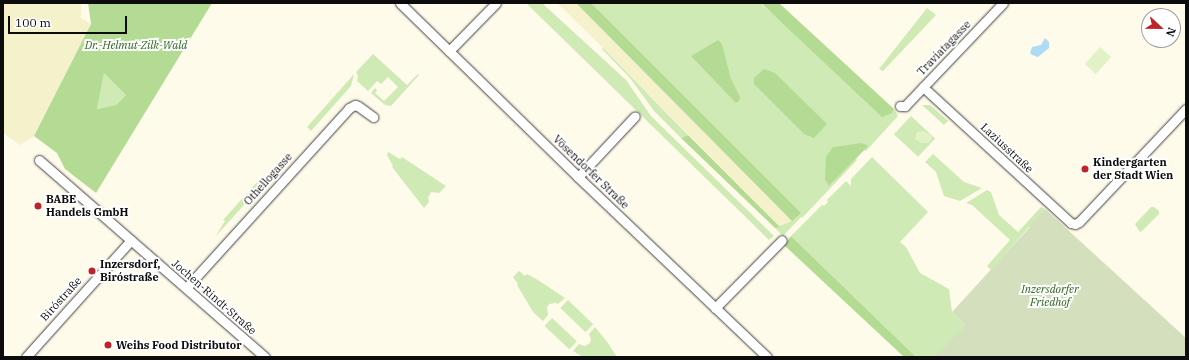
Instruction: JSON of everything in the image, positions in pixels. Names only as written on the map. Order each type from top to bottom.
[{"type":"street","name":"Vösendorfer Straße","points":[[400,3],[578,177],[767,357]]},
{"type":"street","points":[[449,51],[496,3]]},
{"type":"street","name":"Traviatagasse","points":[[900,106],[905,106],[924,87],[1003,3]]},
{"type":"street","name":"Laziusstraße","points":[[924,87],[1071,223],[1075,224],[1079,222],[1186,109]]},
{"type":"street","name":"Othellogasse","points":[[186,288],[349,108],[355,105],[358,106],[373,117]]},
{"type":"street","points":[[578,177],[635,116]]},
{"type":"street","name":"Jochen-Rindt-Straße","points":[[39,160],[265,357]]},
{"type":"street","name":"Biróstraße","points":[[26,357],[131,240]]},
{"type":"street","points":[[715,308],[782,240]]},
{"type":"shaded area","points":[[3,3],[81,3],[81,18],[91,24],[34,136],[20,145],[3,133]]},
{"type":"shaded area","points":[[557,3],[576,3],[792,221],[780,227]]},
{"type":"green space","name":"Dr.-Helmut-Zilk-Wald","points":[[88,3],[212,3],[96,193],[65,169],[57,153],[34,136],[91,24]],"holes":[[[104,73],[126,95],[116,105],[97,109]]]},
{"type":"green space","points":[[526,3],[542,3],[626,80],[651,116],[774,236],[769,240]]},
{"type":"green space","points":[[576,3],[591,3],[801,213],[792,221]]},
{"type":"green space","points":[[591,3],[761,3],[892,113],[894,109],[898,116],[866,151],[864,150],[856,159],[857,160],[802,218],[801,217],[783,236],[775,228],[792,221]],"holes":[[[867,146],[829,186],[825,180]]]},
{"type":"green space","points":[[761,3],[779,3],[894,109],[892,113],[882,117]]},
{"type":"green space","points":[[927,8],[936,15],[883,71],[879,69]]},
{"type":"green space","points":[[718,40],[722,44],[731,79],[740,97],[739,101],[736,103],[691,56]]},
{"type":"green space","points":[[1100,47],[1111,57],[1096,74],[1085,64]]},
{"type":"green space","points":[[603,48],[688,135],[681,138],[654,111],[630,78],[602,49]]},
{"type":"green space","points":[[373,54],[407,85],[418,74],[419,75],[391,106],[385,105],[371,93],[375,88],[377,90],[375,93],[384,101],[398,87],[388,77],[381,84],[377,81],[368,91],[357,81],[358,76],[356,72]]},
{"type":"green space","points":[[764,69],[775,73],[827,124],[814,138],[804,134],[754,84],[754,78]]},
{"type":"green space","points":[[104,72],[126,95],[116,105],[97,109]]},
{"type":"green space","points":[[354,74],[351,86],[311,131],[307,127]]},
{"type":"green space","points":[[922,105],[930,105],[948,121],[944,125]]},
{"type":"green space","points":[[911,116],[935,139],[918,157],[894,134]]},
{"type":"green space","points":[[923,131],[931,135],[932,139],[928,143],[921,143],[915,139],[917,132]]},
{"type":"green space","points":[[688,135],[780,227],[775,228],[681,138]]},
{"type":"green space","points":[[862,143],[868,146],[829,186],[825,180],[826,157],[833,147]]},
{"type":"green space","points":[[388,152],[400,159],[402,157],[446,186],[439,193],[431,192],[428,198],[429,202],[424,208],[392,167],[393,166],[387,155]]},
{"type":"green space","points":[[933,154],[964,182],[982,188],[960,201],[944,196],[936,172],[925,162]]},
{"type":"green space","points":[[872,157],[928,212],[900,242],[906,247],[920,273],[949,289],[952,312],[965,325],[937,355],[937,357],[916,357],[791,236],[822,205],[824,206],[828,202],[827,200],[846,181],[851,186],[851,179]]},
{"type":"green space","points":[[258,181],[262,185],[215,237],[225,221],[223,220]]},
{"type":"green space","points":[[987,190],[991,192],[999,215],[1018,232],[1041,207],[1045,209],[991,270],[987,266],[1010,240],[972,205],[966,203]]},
{"type":"green space","points":[[1151,207],[1154,207],[1159,211],[1159,214],[1140,232],[1135,224]]},
{"type":"green space","name":"Inzersdorfer Friedhof","points":[[1045,209],[1186,338],[1186,357],[937,357],[936,355],[965,325],[952,312]]},
{"type":"green space","points":[[791,236],[916,357],[904,357],[784,245]]},
{"type":"green space","points":[[519,271],[525,276],[527,274],[538,280],[565,298],[558,304],[549,304],[547,307],[548,315],[543,321],[533,312],[513,277]]},
{"type":"green space","points":[[568,300],[593,324],[586,332],[560,308]]},
{"type":"green space","points":[[552,318],[577,341],[569,349],[544,326]]},
{"type":"green space","points":[[595,327],[617,357],[583,357],[573,351],[579,344],[585,346],[590,343],[591,339],[589,334]]},
{"type":"water","points":[[1045,38],[1049,42],[1049,48],[1038,57],[1032,55],[1030,53],[1032,47],[1041,45]]},
{"type":"place","name":"Kindergarten der Stadt Wien","points":[[1085,169]]},
{"type":"place","name":"BABE Handels GmbH","points":[[38,206]]},
{"type":"place","name":"Inzersdorf, Biróstraße","points":[[92,271]]},
{"type":"place","name":"Weihs Food Distributor","points":[[108,345]]}]
